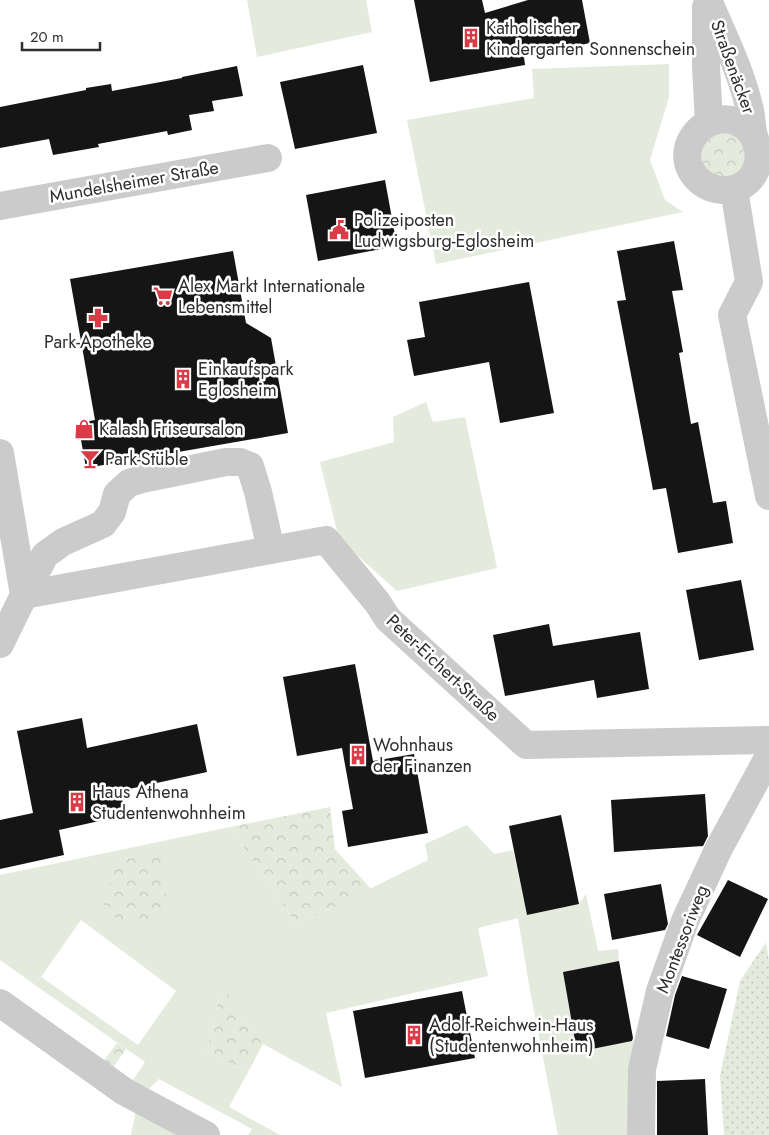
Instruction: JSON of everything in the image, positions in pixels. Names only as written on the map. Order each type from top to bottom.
[{"type":"street","name":"Straßenäcker","points":[[707,0],[706,66],[709,123],[717,119],[731,120],[744,125],[754,136]]},
{"type":"street","name":"Straßenäcker","points":[[707,0],[742,83],[750,111],[754,136],[759,148],[758,162],[753,176],[743,185],[734,189]]},
{"type":"street","points":[[709,123],[704,124],[694,134],[688,147],[688,161],[693,174],[703,184],[716,190],[734,189],[749,282],[732,316],[769,496]]},
{"type":"street","name":"Mundelsheimer Straße","points":[[0,206],[268,158]]},
{"type":"street","points":[[0,453],[24,595]]},
{"type":"street","points":[[0,644],[45,555],[63,542],[103,524],[112,512],[117,494],[129,483],[226,462],[240,462],[250,466],[271,550]]},
{"type":"street","name":"Peter-Eichert-Straße","points":[[24,595],[326,540],[388,619],[526,745],[769,740]]},
{"type":"street","name":"Montessoriweg","points":[[641,1135],[642,1069],[660,991],[685,922],[715,856],[769,756]]},
{"type":"street","points":[[0,1003],[125,1092],[206,1135]]},
{"type":"green space","points":[[247,0],[366,0],[372,32],[257,57]]},
{"type":"green space","points":[[669,64],[669,97],[650,160],[665,200],[683,212],[436,264],[407,120],[534,98],[532,69]]},
{"type":"green space","points":[[731,120],[758,162],[716,190],[689,147]]},
{"type":"green space","points":[[426,402],[433,422],[465,417],[497,568],[397,591],[339,539],[320,462],[394,442],[393,417]]},
{"type":"green space","points":[[330,807],[335,849],[371,889],[297,925],[230,827]]},
{"type":"green space","points":[[467,825],[494,854],[513,850],[527,915],[579,904],[586,894],[598,951],[618,949],[619,961],[563,972],[577,1051],[634,1041],[642,1069],[641,1135],[558,1135],[518,918],[478,928],[488,976],[326,1013],[342,1087],[263,1044],[222,987],[207,1051],[248,1072],[229,1107],[280,1135],[248,1135],[252,1129],[159,1079],[138,1099],[125,1092],[145,1062],[0,960],[0,875],[230,827],[297,925],[428,860],[425,844]],"holes":[[[81,920],[176,991],[138,1045],[41,977]]]},
{"type":"green space","points":[[164,852],[166,902],[143,927],[102,913],[116,861]]},
{"type":"green space","points":[[766,942],[769,961],[769,1135],[724,1135],[720,1076],[740,981]]},
{"type":"green space","points":[[222,986],[263,1044],[248,1072],[207,1051]]},
{"type":"green space","points":[[117,1043],[126,1049],[106,1078],[99,1067]]},
{"type":"green space","points":[[138,1099],[206,1135],[131,1135]]},
{"type":"building","name":"Katholischer Kindergarten Sonnenschein","points":[[414,0],[482,0],[485,13],[528,0],[582,0],[590,43],[524,57],[525,65],[430,82]]},
{"type":"building","points":[[363,65],[377,133],[295,149],[280,82]]},
{"type":"building","points":[[237,66],[243,96],[212,101],[214,111],[189,115],[192,130],[168,135],[167,131],[98,144],[99,147],[53,155],[49,139],[0,148],[0,107],[86,90],[86,88],[111,84],[112,91]]},
{"type":"building","points":[[385,180],[397,246],[318,261],[306,195]]},
{"type":"building","points":[[674,241],[683,290],[672,291],[683,352],[679,353],[691,424],[698,422],[713,503],[726,501],[733,543],[678,553],[666,488],[653,490],[617,301],[626,300],[617,251]]},
{"type":"building","name":"Einkaufspark Eglosheim","points":[[233,251],[246,323],[271,338],[288,433],[86,468],[78,423],[95,420],[70,279]]},
{"type":"building","points":[[529,282],[554,413],[500,423],[489,362],[414,376],[407,340],[425,337],[419,302]]},
{"type":"building","points":[[741,580],[754,650],[699,660],[686,590]]},
{"type":"building","points":[[549,624],[553,646],[640,632],[649,689],[597,698],[594,680],[505,696],[493,635]]},
{"type":"building","name":"Wohnhaus der Finanzen","points":[[355,664],[373,761],[414,754],[428,833],[348,847],[342,811],[353,809],[342,748],[297,756],[283,677]]},
{"type":"building","name":"Haus Athena Studentenwohnheim","points":[[82,718],[87,748],[197,724],[207,772],[120,791],[126,815],[59,830],[64,855],[0,869],[0,820],[33,813],[17,731]]},
{"type":"building","points":[[705,794],[708,836],[703,846],[614,852],[611,800]]},
{"type":"building","points":[[561,815],[579,904],[527,915],[509,826]]},
{"type":"building","points":[[728,880],[768,899],[740,957],[697,935]]},
{"type":"building","points":[[661,884],[668,924],[665,930],[612,940],[604,894]]},
{"type":"building","points":[[619,961],[632,1041],[577,1052],[563,972]]},
{"type":"building","points":[[682,976],[727,989],[709,1049],[666,1036],[675,995]]},
{"type":"building","name":"Adolf-Reichwein-Haus (Studentenwohnheim)","points":[[462,991],[475,1058],[365,1078],[353,1011]]},
{"type":"building","points":[[705,1079],[708,1135],[657,1135],[657,1081]]},
{"type":"place","name":"Katholischer Kindergarten Sonnenschein","points":[[471,38]]},
{"type":"place","name":"Polizeiposten Ludwigsburg-Eglosheim","points":[[339,230]]},
{"type":"place","name":"Alex Markt Internationale Lebensmittel","points":[[163,296]]},
{"type":"place","name":"Park-Apotheke","points":[[98,318]]},
{"type":"place","name":"Einkaufspark Eglosheim","points":[[183,379]]},
{"type":"place","name":"Kalash Friseursalon","points":[[84,429]]},
{"type":"place","name":"Park-Stüble","points":[[90,459]]},
{"type":"place","name":"Wohnhaus der Finanzen","points":[[358,755]]},
{"type":"place","name":"Haus Athena Studentenwohnheim","points":[[77,802]]},
{"type":"place","name":"Adolf-Reichwein-Haus (Studentenwohnheim)","points":[[414,1035]]}]
